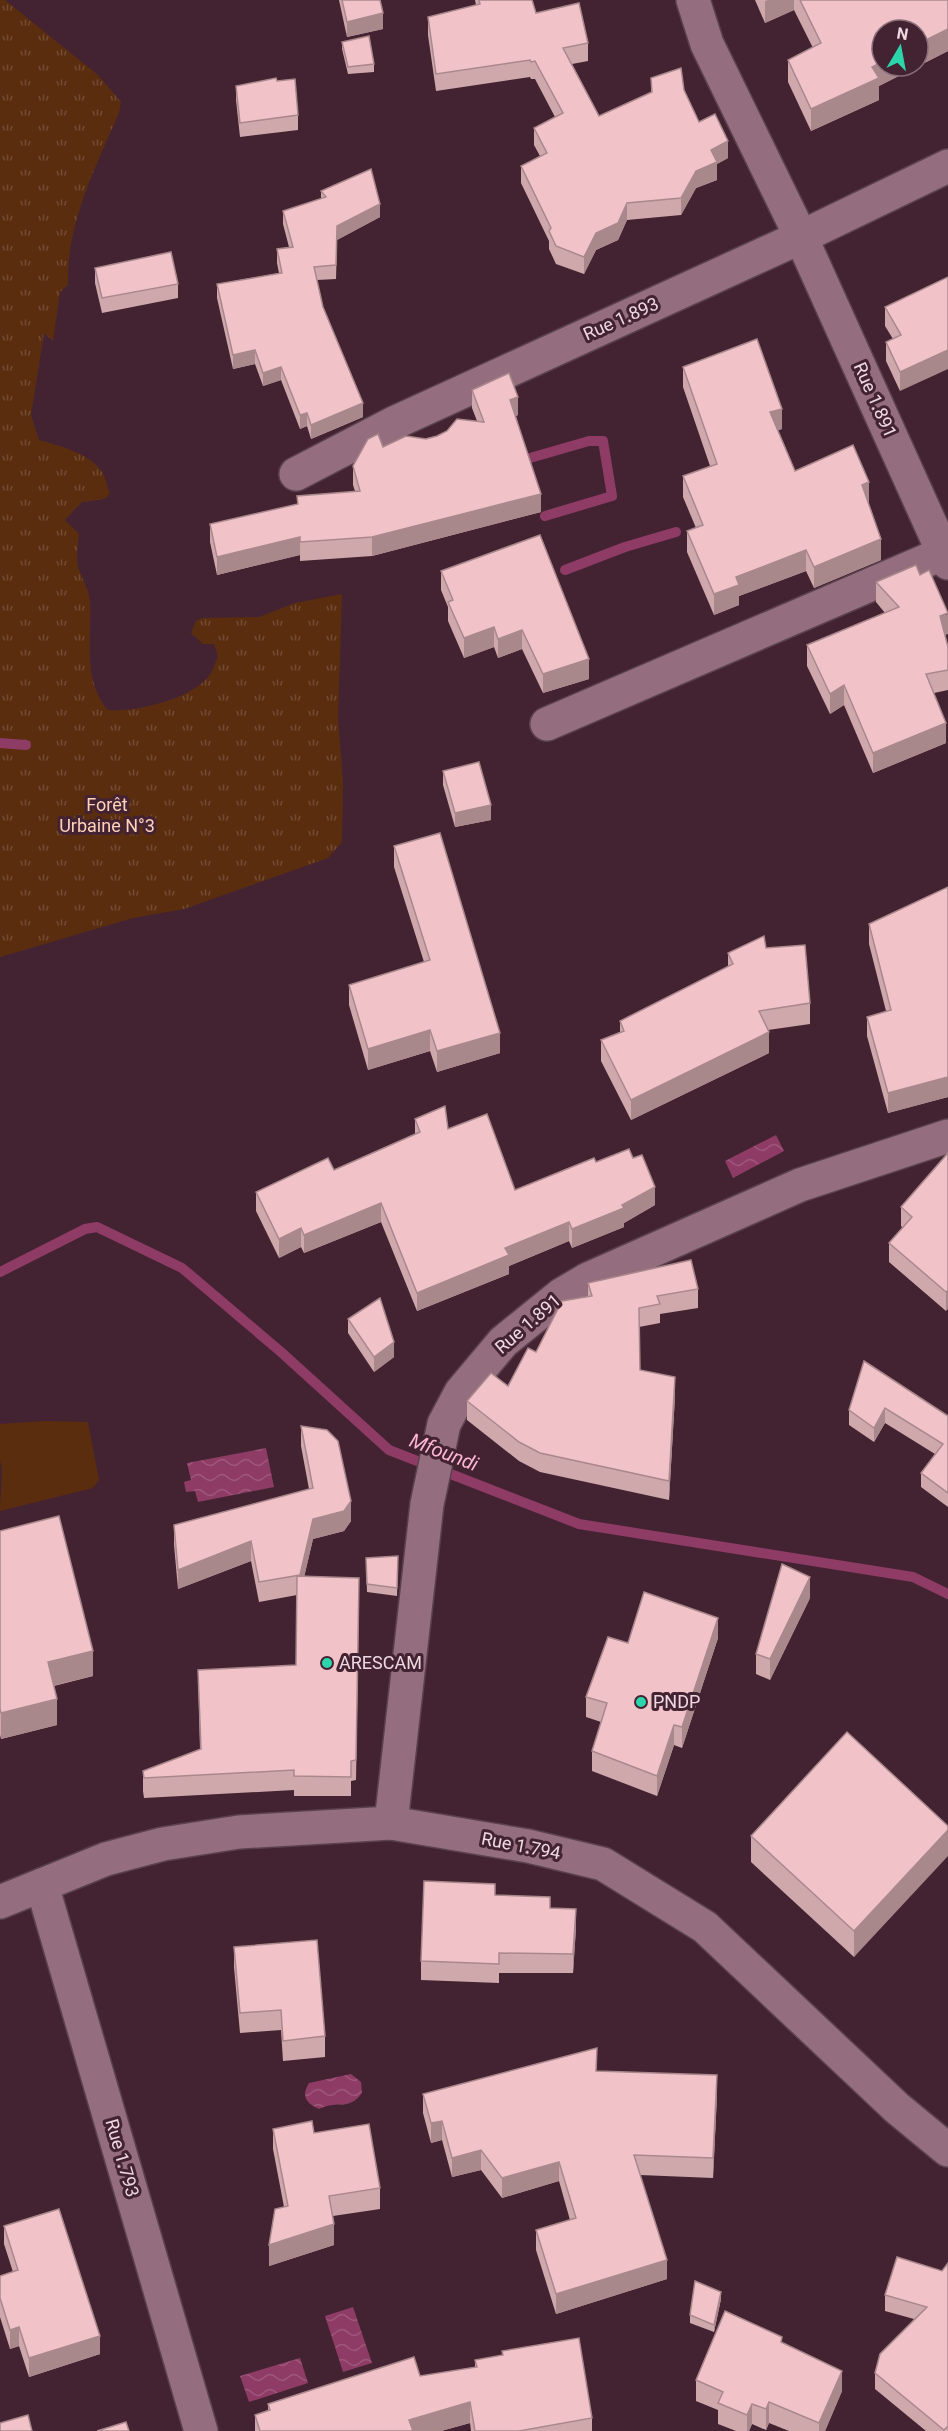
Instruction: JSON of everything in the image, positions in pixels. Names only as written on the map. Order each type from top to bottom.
[{"type":"street","name":"Rue 1.891","points":[[693,0],[707,44],[801,237],[946,558]]},
{"type":"street","name":"Rue 1.893","points":[[296,474],[396,422],[801,237],[948,166]]},
{"type":"street","points":[[547,724],[946,558]]},
{"type":"street","name":"Rue 1.891","points":[[391,1823],[427,1504],[444,1424],[461,1392],[503,1342],[561,1295],[588,1279],[800,1185],[948,1136]]},
{"type":"street","name":"Rue 1.794","points":[[0,1902],[106,1859],[163,1845],[239,1832],[391,1823],[528,1846],[603,1864],[705,1927],[897,2108],[948,2150]]},
{"type":"street","name":"Rue 1.793","points":[[42,1885],[201,2431]]},
{"type":"green space","name":"Forêt Urbaine N°3","points":[[0,0],[5,0],[98,75],[121,102],[119,113],[92,176],[77,219],[69,263],[68,285],[60,292],[53,341],[44,333],[31,415],[39,440],[71,450],[87,458],[103,473],[110,494],[104,499],[82,502],[65,520],[79,534],[77,563],[89,597],[90,659],[94,686],[108,710],[133,709],[164,702],[192,690],[203,682],[211,673],[218,656],[214,644],[203,644],[191,633],[196,621],[202,618],[259,617],[295,603],[342,594],[338,719],[343,781],[342,842],[328,858],[184,909],[133,918],[0,957]]},
{"type":"green space","points":[[44,1421],[88,1422],[99,1480],[93,1488],[0,1511],[2,1477],[0,1424]]},
{"type":"water","points":[[776,1135],[784,1151],[733,1178],[725,1161]]},
{"type":"water","points":[[266,1448],[274,1487],[198,1502],[195,1491],[186,1492],[184,1482],[191,1480],[187,1463]]},
{"type":"water","points":[[351,2074],[361,2082],[362,2093],[352,2102],[319,2109],[306,2099],[305,2092],[309,2083]]},
{"type":"water","points":[[353,2307],[372,2363],[343,2372],[325,2316]]},
{"type":"water","points":[[300,2358],[308,2383],[249,2402],[240,2376]]},
{"type":"building","points":[[342,0],[380,0],[383,13],[347,22]]},
{"type":"building","points":[[479,0],[532,0],[536,13],[579,3],[588,43],[563,48],[599,116],[652,92],[651,78],[681,68],[684,90],[699,122],[715,114],[728,141],[711,150],[717,162],[696,171],[681,198],[627,203],[618,223],[596,233],[584,257],[556,246],[549,231],[551,228],[521,166],[547,153],[534,128],[563,113],[535,61],[436,74],[428,17],[480,4]]},
{"type":"building","points":[[800,0],[948,0],[948,29],[930,38],[930,18],[870,18],[870,78],[879,78],[811,109],[788,60],[821,43]]},
{"type":"building","points":[[369,36],[374,64],[348,67],[342,42]]},
{"type":"building","points":[[276,78],[277,81],[295,79],[298,115],[240,123],[236,86]]},
{"type":"building","points":[[371,169],[380,204],[337,226],[336,265],[314,267],[323,307],[363,403],[311,425],[307,413],[300,415],[281,367],[263,373],[255,350],[233,355],[217,284],[282,273],[277,249],[293,247],[283,211],[326,197],[321,191]]},
{"type":"building","points":[[171,252],[178,284],[102,298],[95,268]]},
{"type":"building","points":[[948,277],[948,350],[900,372],[886,342],[901,335],[885,307]]},
{"type":"building","points":[[757,339],[782,409],[770,412],[795,471],[853,445],[869,482],[862,485],[881,539],[814,567],[806,550],[736,577],[739,585],[714,594],[687,531],[703,525],[683,476],[717,464],[683,367]]},
{"type":"building","points":[[509,373],[518,397],[510,400],[541,494],[372,537],[300,542],[300,537],[217,557],[210,524],[298,504],[297,496],[360,491],[353,466],[368,439],[378,434],[383,447],[406,436],[426,439],[437,436],[447,431],[457,419],[484,422],[472,390]]},
{"type":"building","points":[[540,535],[589,659],[543,674],[522,630],[498,639],[494,627],[464,638],[448,602],[453,600],[441,571]]},
{"type":"building","points":[[916,565],[920,575],[929,570],[948,613],[940,616],[948,647],[948,670],[926,674],[946,723],[873,753],[844,685],[830,694],[807,645],[899,607],[876,582]]},
{"type":"building","points":[[479,762],[491,805],[455,813],[443,771]]},
{"type":"building","points":[[440,833],[500,1033],[437,1051],[430,1030],[368,1049],[349,985],[430,960],[394,846]]},
{"type":"building","points":[[948,887],[948,1077],[888,1093],[867,1017],[891,1010],[869,924]]},
{"type":"building","points":[[764,936],[766,948],[805,945],[810,1003],[759,1011],[769,1032],[631,1100],[601,1040],[624,1031],[620,1021],[733,964],[728,953]]},
{"type":"building","points":[[445,1106],[448,1129],[487,1114],[515,1190],[594,1158],[596,1162],[629,1149],[633,1158],[642,1155],[655,1187],[622,1205],[624,1208],[572,1229],[569,1222],[505,1248],[509,1255],[417,1293],[381,1203],[304,1235],[301,1228],[279,1239],[256,1192],[328,1158],[334,1170],[420,1132],[415,1119]]},
{"type":"building","points":[[948,1153],[948,1290],[946,1292],[889,1243],[912,1217],[901,1207]]},
{"type":"building","points":[[691,1260],[698,1289],[657,1296],[660,1304],[639,1308],[640,1370],[675,1377],[669,1481],[540,1453],[519,1442],[467,1401],[491,1373],[508,1386],[528,1348],[536,1352],[562,1301],[592,1296],[588,1283]]},
{"type":"building","points":[[380,1298],[394,1342],[374,1357],[348,1319]]},
{"type":"building","points":[[864,1361],[948,1416],[948,1493],[921,1473],[943,1444],[885,1408],[874,1428],[849,1410]]},
{"type":"building","points":[[301,1426],[327,1430],[338,1441],[351,1501],[344,1511],[313,1519],[300,1575],[259,1582],[251,1541],[178,1570],[174,1525],[313,1488]]},
{"type":"building","points":[[59,1516],[93,1651],[48,1662],[57,1699],[1,1713],[0,1531]]},
{"type":"building","points":[[398,1556],[397,1588],[367,1584],[366,1558]]},
{"type":"building","points":[[782,1564],[810,1577],[770,1659],[756,1654]]},
{"type":"building","points":[[297,1576],[359,1578],[356,1760],[351,1761],[351,1777],[294,1776],[294,1770],[144,1778],[143,1771],[201,1749],[198,1670],[296,1665]]},
{"type":"building","points":[[644,1592],[718,1618],[682,1727],[674,1725],[657,1776],[592,1751],[607,1703],[586,1697],[608,1637],[628,1643]]},
{"type":"building","points":[[847,1732],[948,1826],[948,1830],[854,1931],[751,1836]]},
{"type":"building","points":[[424,1881],[495,1884],[495,1895],[550,1897],[550,1908],[576,1909],[573,1954],[499,1953],[499,1964],[421,1961]]},
{"type":"building","points":[[317,1940],[325,2036],[283,2041],[281,2010],[240,2013],[234,1947]]},
{"type":"building","points":[[597,2048],[596,2071],[717,2075],[713,2158],[634,2155],[667,2260],[556,2294],[536,2230],[576,2218],[559,2162],[502,2178],[481,2150],[452,2158],[442,2121],[431,2123],[423,2094]]},
{"type":"building","points":[[312,2121],[314,2133],[369,2124],[380,2188],[329,2196],[334,2224],[269,2245],[275,2209],[288,2206],[273,2129]]},
{"type":"building","points":[[59,2209],[100,2336],[29,2358],[19,2327],[10,2330],[0,2298],[0,2276],[18,2270],[4,2226]]},
{"type":"building","points":[[897,2257],[942,2271],[948,2263],[948,2426],[944,2430],[875,2373],[880,2354],[927,2307],[885,2295]]},
{"type":"building","points":[[695,2281],[721,2292],[714,2325],[690,2315]]},
{"type":"building","points":[[725,2311],[782,2337],[781,2342],[842,2371],[819,2423],[769,2402],[766,2409],[752,2404],[747,2415],[718,2403],[723,2392],[696,2380]]},
{"type":"building","points":[[579,2338],[592,2418],[519,2431],[475,2431],[470,2402],[409,2420],[413,2431],[260,2431],[255,2415],[270,2410],[268,2404],[414,2357],[420,2376],[477,2367],[475,2360],[503,2355],[502,2351]]},
{"type":"building","points":[[28,2415],[32,2431],[0,2431],[0,2423]]},
{"type":"building","points":[[126,2422],[129,2431],[97,2431]]},
{"type":"waterway","points":[[530,458],[589,441],[603,441],[612,496],[545,516]]},
{"type":"waterway","points":[[565,570],[625,547],[676,532]]},
{"type":"waterway","points":[[0,743],[26,745]]},
{"type":"waterway","name":"Mfoundi","points":[[0,1272],[85,1229],[97,1227],[182,1268],[281,1352],[389,1450],[579,1524],[913,1577],[948,1594]]},
{"type":"place","name":"ARESCAM","points":[[327,1663]]},
{"type":"place","name":"PNDP","points":[[641,1702]]}]
